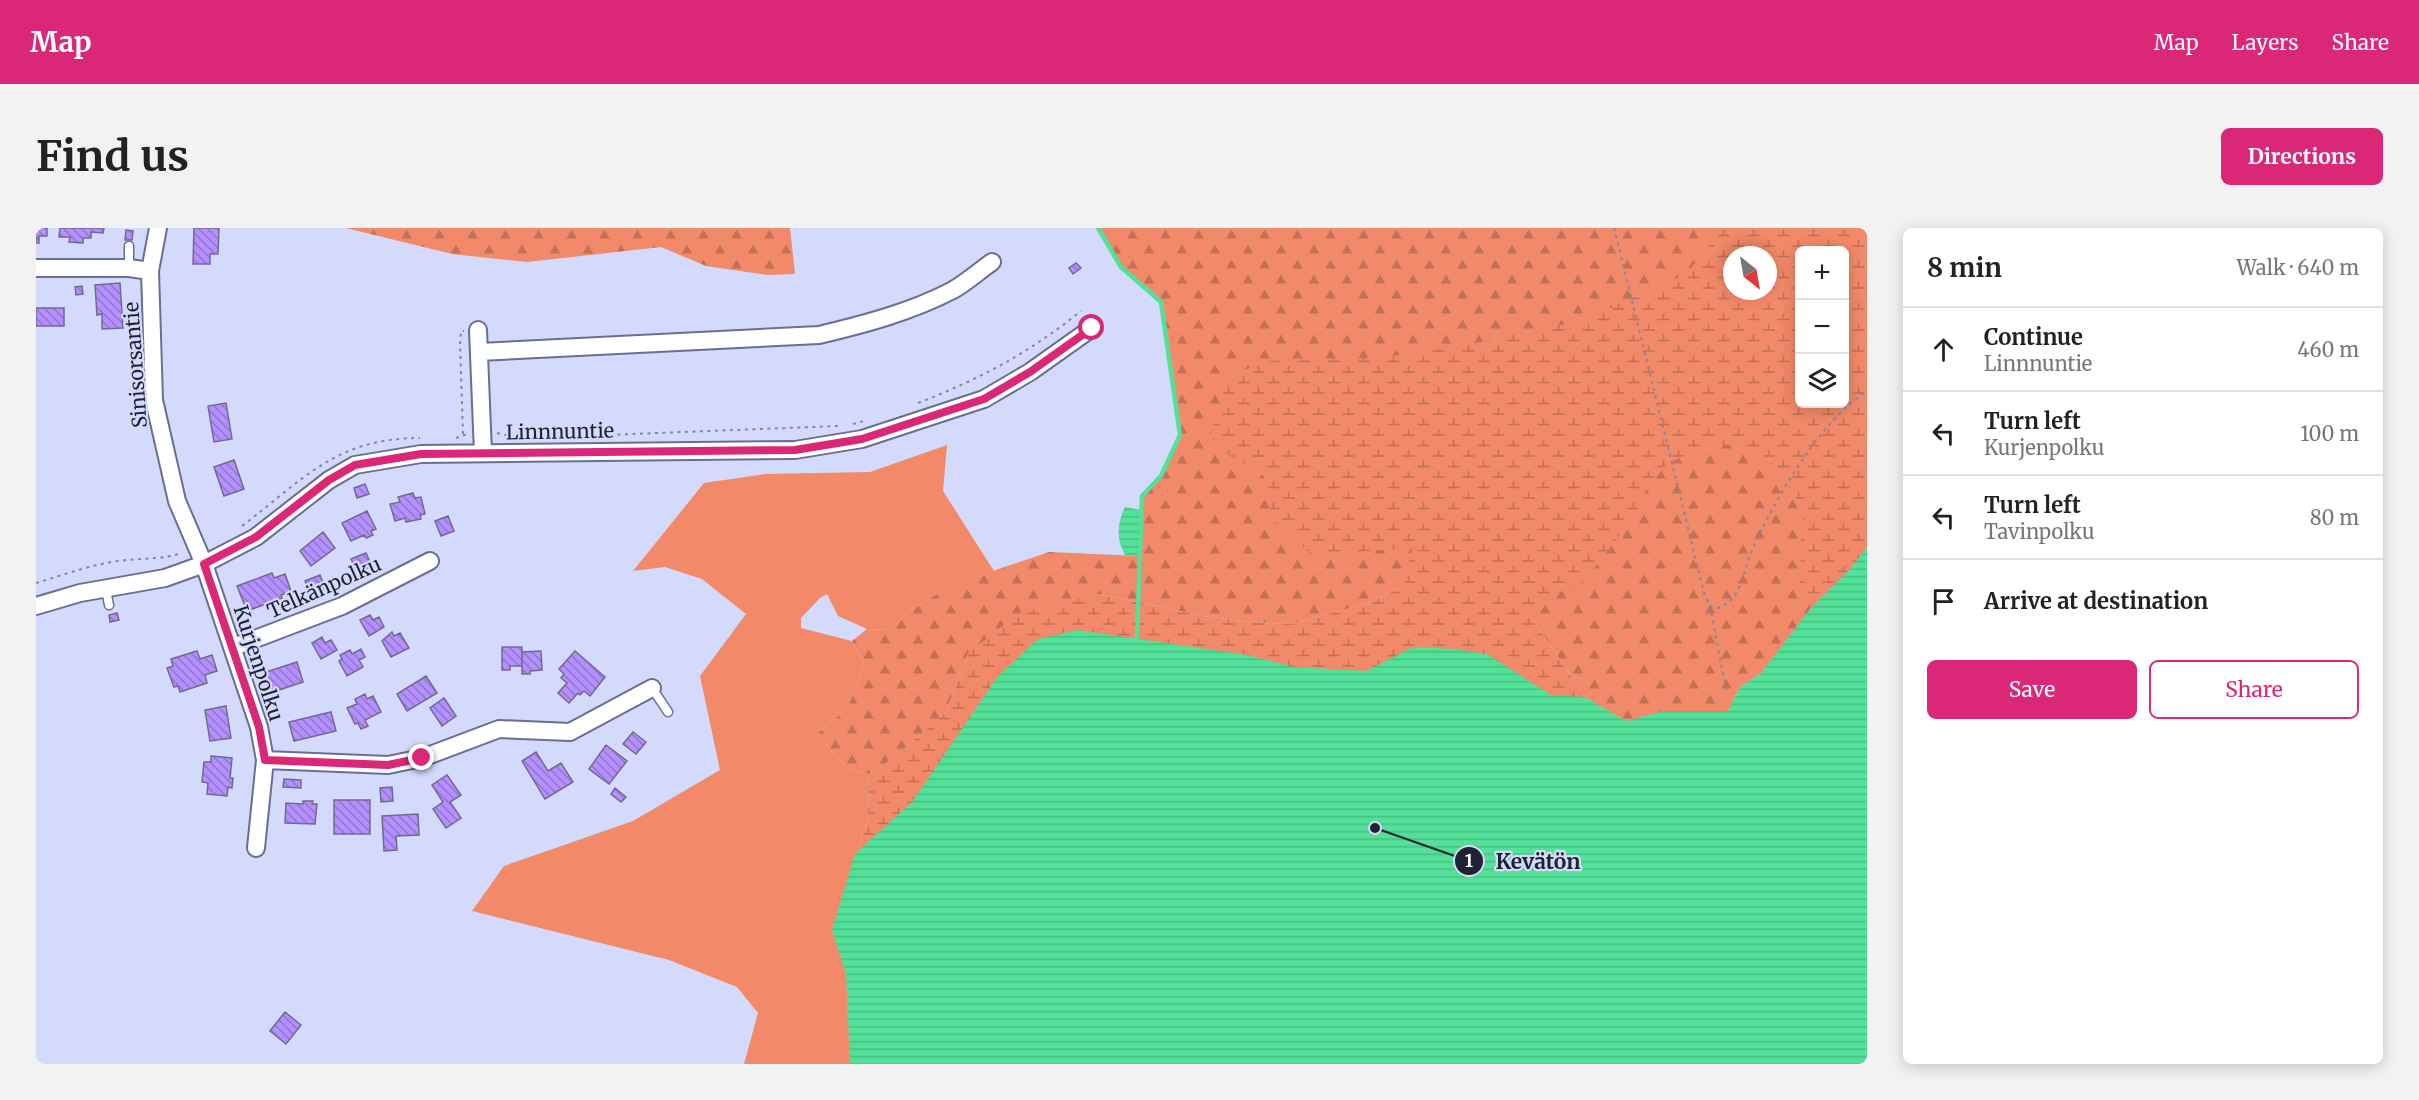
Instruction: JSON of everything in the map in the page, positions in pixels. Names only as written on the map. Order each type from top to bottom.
[{"type":"street","name":"Sinisorsantie","points":[[158,228],[150,271],[154,400],[177,501],[204,564]]},
{"type":"street","points":[[479,352],[819,335],[874,322],[915,306],[954,289],[992,262]]},
{"type":"street","points":[[36,268],[129,268],[150,271]]},
{"type":"street","name":"Linnnuntie","points":[[36,606],[80,593],[107,597],[204,564],[256,537],[329,480],[355,465],[421,454],[795,450],[862,439],[984,399],[1030,372],[1092,328]]},
{"type":"street","points":[[478,330],[483,453]]},
{"type":"street","name":"Telkänpolku","points":[[234,647],[342,606],[430,561]]},
{"type":"street","name":"Kurjenpolku","points":[[204,564],[234,647],[259,727],[265,760],[256,848]]},
{"type":"street","points":[[265,760],[388,765],[422,758],[499,729],[570,732],[652,688]]},
{"type":"lane","points":[[129,246],[129,268]]},
{"type":"lane","points":[[652,688],[668,712]]},
{"type":"path","points":[[1614,228],[1704,593],[1710,606],[1727,694]]},
{"type":"path","points":[[915,405],[965,385],[1009,362],[1047,338],[1081,311]]},
{"type":"path","points":[[463,434],[461,331],[478,330]]},
{"type":"path","points":[[1710,606],[1718,608],[1730,601],[1740,586],[1750,555],[1766,521],[1795,474],[1823,432],[1854,400],[1867,392]]},
{"type":"path","points":[[579,436],[846,426],[875,418]]},
{"type":"path","points":[[455,438],[463,434],[482,433],[521,438]]},
{"type":"path","points":[[235,530],[323,462],[356,446],[422,438]]},
{"type":"path","points":[[36,583],[104,563],[150,560],[197,548]]},
{"type":"green space","points":[[346,228],[790,228],[795,274],[768,275],[706,266],[661,247],[527,262],[452,254]]},
{"type":"green space","points":[[1098,228],[1867,228],[1867,547],[1811,608],[1761,673],[1740,687],[1728,711],[1664,711],[1626,721],[1585,697],[1528,612],[1404,586],[1369,603],[1291,624],[1203,616],[1100,594],[1076,600],[968,653],[946,712],[893,759],[869,774],[848,769],[817,734],[848,708],[864,662],[852,641],[867,629],[889,630],[907,613],[949,586],[1049,552],[1139,556],[1142,496],[1161,476],[1180,435],[1161,302],[1121,267]]},
{"type":"green space","points":[[1723,228],[1867,228],[1867,605],[1740,687],[1761,673],[1811,608],[1800,583],[1801,533],[1804,512],[1778,469],[1766,457],[1750,448],[1717,444],[1691,452],[1667,464],[1647,489],[1633,518],[1586,579],[1577,587],[1562,591],[1528,612],[1585,697],[1626,721],[1664,711],[1728,711],[850,1064],[846,974],[832,930],[868,818],[869,774],[893,759],[946,712],[968,653],[1021,612],[1100,594],[1203,616],[1291,624],[1369,603],[1404,586],[1412,548],[1367,551],[1328,557],[1308,552],[1275,520],[1270,507],[1268,487],[1263,476],[1252,466],[1233,459],[1210,437],[1225,385],[1241,371],[1275,360],[1380,358],[1462,346],[1580,321],[1686,274]]},
{"type":"green space","points":[[947,445],[943,491],[994,571],[949,586],[907,613],[889,630],[867,629],[838,616],[827,594],[820,598],[801,618],[801,628],[852,641],[864,662],[848,708],[817,734],[848,769],[869,774],[868,818],[832,930],[846,974],[850,1064],[744,1064],[758,1013],[737,987],[669,960],[472,911],[504,866],[633,821],[720,770],[700,676],[746,614],[702,579],[665,567],[633,571],[704,483],[765,474],[870,472]]},
{"type":"shaded area","points":[[1125,507],[1141,510],[1139,556],[1125,555],[1120,543],[1119,525]]},
{"type":"shaded area","points":[[1867,547],[1867,1064],[850,1064],[846,974],[832,930],[855,854],[912,802],[998,676],[1038,639],[1077,630],[1242,654],[1295,667],[1366,671],[1413,647],[1455,649],[1487,654],[1551,695],[1585,697],[1626,721],[1664,711],[1728,711],[1740,687],[1761,673],[1811,608],[1851,568]]},
{"type":"building","points":[[36,228],[47,228],[47,236],[39,236],[39,243],[36,243]]},
{"type":"building","points":[[60,228],[104,228],[103,233],[91,232],[91,238],[83,238],[83,243],[69,242],[70,237],[59,237]]},
{"type":"building","points":[[194,228],[219,228],[218,254],[210,254],[210,264],[193,264]]},
{"type":"building","points":[[126,230],[133,231],[132,240],[125,240]]},
{"type":"building","points":[[1076,263],[1081,268],[1073,274],[1069,268]]},
{"type":"building","points":[[120,283],[123,328],[102,329],[102,314],[97,315],[95,285]]},
{"type":"building","points":[[82,286],[83,294],[76,295],[75,287]]},
{"type":"building","points":[[36,308],[64,308],[64,326],[36,326]]},
{"type":"building","points":[[226,403],[232,439],[214,442],[208,406]]},
{"type":"building","points":[[234,460],[244,489],[224,496],[214,467]]},
{"type":"building","points":[[365,484],[369,494],[357,498],[354,488]]},
{"type":"building","points":[[413,493],[415,498],[421,497],[425,514],[420,515],[421,519],[406,522],[405,518],[395,521],[390,504],[400,502],[398,497]]},
{"type":"building","points":[[367,511],[376,529],[371,531],[373,535],[366,538],[364,535],[351,541],[342,523]]},
{"type":"building","points":[[448,516],[454,531],[441,536],[435,521]]},
{"type":"building","points":[[323,532],[335,548],[311,566],[300,551]]},
{"type":"building","points":[[366,553],[372,566],[357,572],[351,559]]},
{"type":"building","points":[[272,573],[274,578],[285,574],[291,591],[281,595],[282,598],[247,611],[237,586]]},
{"type":"building","points":[[320,575],[325,588],[311,595],[305,581]]},
{"type":"building","points":[[117,613],[119,620],[110,622],[109,615]]},
{"type":"building","points":[[370,615],[373,620],[379,617],[384,627],[369,636],[360,620]]},
{"type":"building","points":[[392,632],[394,636],[400,633],[409,648],[391,657],[382,641]]},
{"type":"building","points":[[322,637],[325,643],[331,640],[337,650],[321,659],[312,643]]},
{"type":"building","points":[[502,647],[522,647],[522,666],[510,666],[510,670],[502,670]]},
{"type":"building","points":[[361,649],[365,657],[359,660],[363,667],[347,676],[339,661],[342,659],[340,655],[350,650],[352,654]]},
{"type":"building","points":[[197,651],[200,659],[212,655],[217,671],[205,675],[207,683],[180,692],[178,686],[174,687],[167,668],[173,666],[171,659]]},
{"type":"building","points":[[541,651],[542,670],[522,674],[522,652]]},
{"type":"building","points":[[575,651],[605,677],[590,696],[584,691],[580,695],[578,693],[569,703],[558,693],[567,683],[561,678],[564,674],[559,669]]},
{"type":"building","points":[[297,662],[303,682],[270,693],[263,673]]},
{"type":"building","points":[[426,676],[437,693],[407,711],[397,694]]},
{"type":"building","points":[[365,694],[367,699],[373,696],[381,712],[365,720],[368,726],[361,729],[358,723],[355,724],[347,708],[357,704],[355,699]]},
{"type":"building","points":[[444,698],[456,716],[442,726],[430,708]]},
{"type":"building","points":[[226,706],[231,738],[210,741],[205,710]]},
{"type":"building","points":[[331,712],[336,731],[294,741],[289,722]]},
{"type":"building","points":[[633,732],[646,742],[636,754],[623,744]]},
{"type":"building","points":[[606,745],[627,761],[609,784],[589,769]]},
{"type":"building","points":[[536,752],[548,771],[561,763],[573,782],[545,799],[522,761]]},
{"type":"building","points":[[211,756],[232,758],[230,778],[233,778],[232,788],[228,787],[227,796],[207,794],[208,783],[202,782],[204,762],[211,762]]},
{"type":"building","points":[[447,775],[461,795],[450,802],[461,818],[446,828],[433,809],[443,802],[432,785]]},
{"type":"building","points":[[284,779],[301,780],[301,788],[283,787]]},
{"type":"building","points":[[392,787],[393,801],[381,802],[380,788]]},
{"type":"building","points":[[615,788],[626,797],[621,802],[611,794]]},
{"type":"building","points":[[334,800],[370,800],[370,834],[334,834]]},
{"type":"building","points":[[303,801],[313,801],[312,804],[317,804],[315,824],[285,823],[286,803],[303,804]]},
{"type":"building","points":[[418,814],[419,835],[396,836],[397,850],[384,851],[382,816]]},
{"type":"building","points":[[285,1012],[301,1025],[286,1044],[270,1031]]},
{"type":"waterway","points":[[1098,228],[1121,267],[1161,302],[1180,435],[1161,476],[1142,496],[1137,637]]},
{"type":"place","name":"Kevätön","points":[[1375,828]]},
{"type":"route","points":[[422,758],[388,765],[265,760],[259,727],[234,647],[204,564],[256,537],[341,471],[355,465],[421,454],[795,450],[862,439],[984,399],[1030,372],[1092,328]]}]
